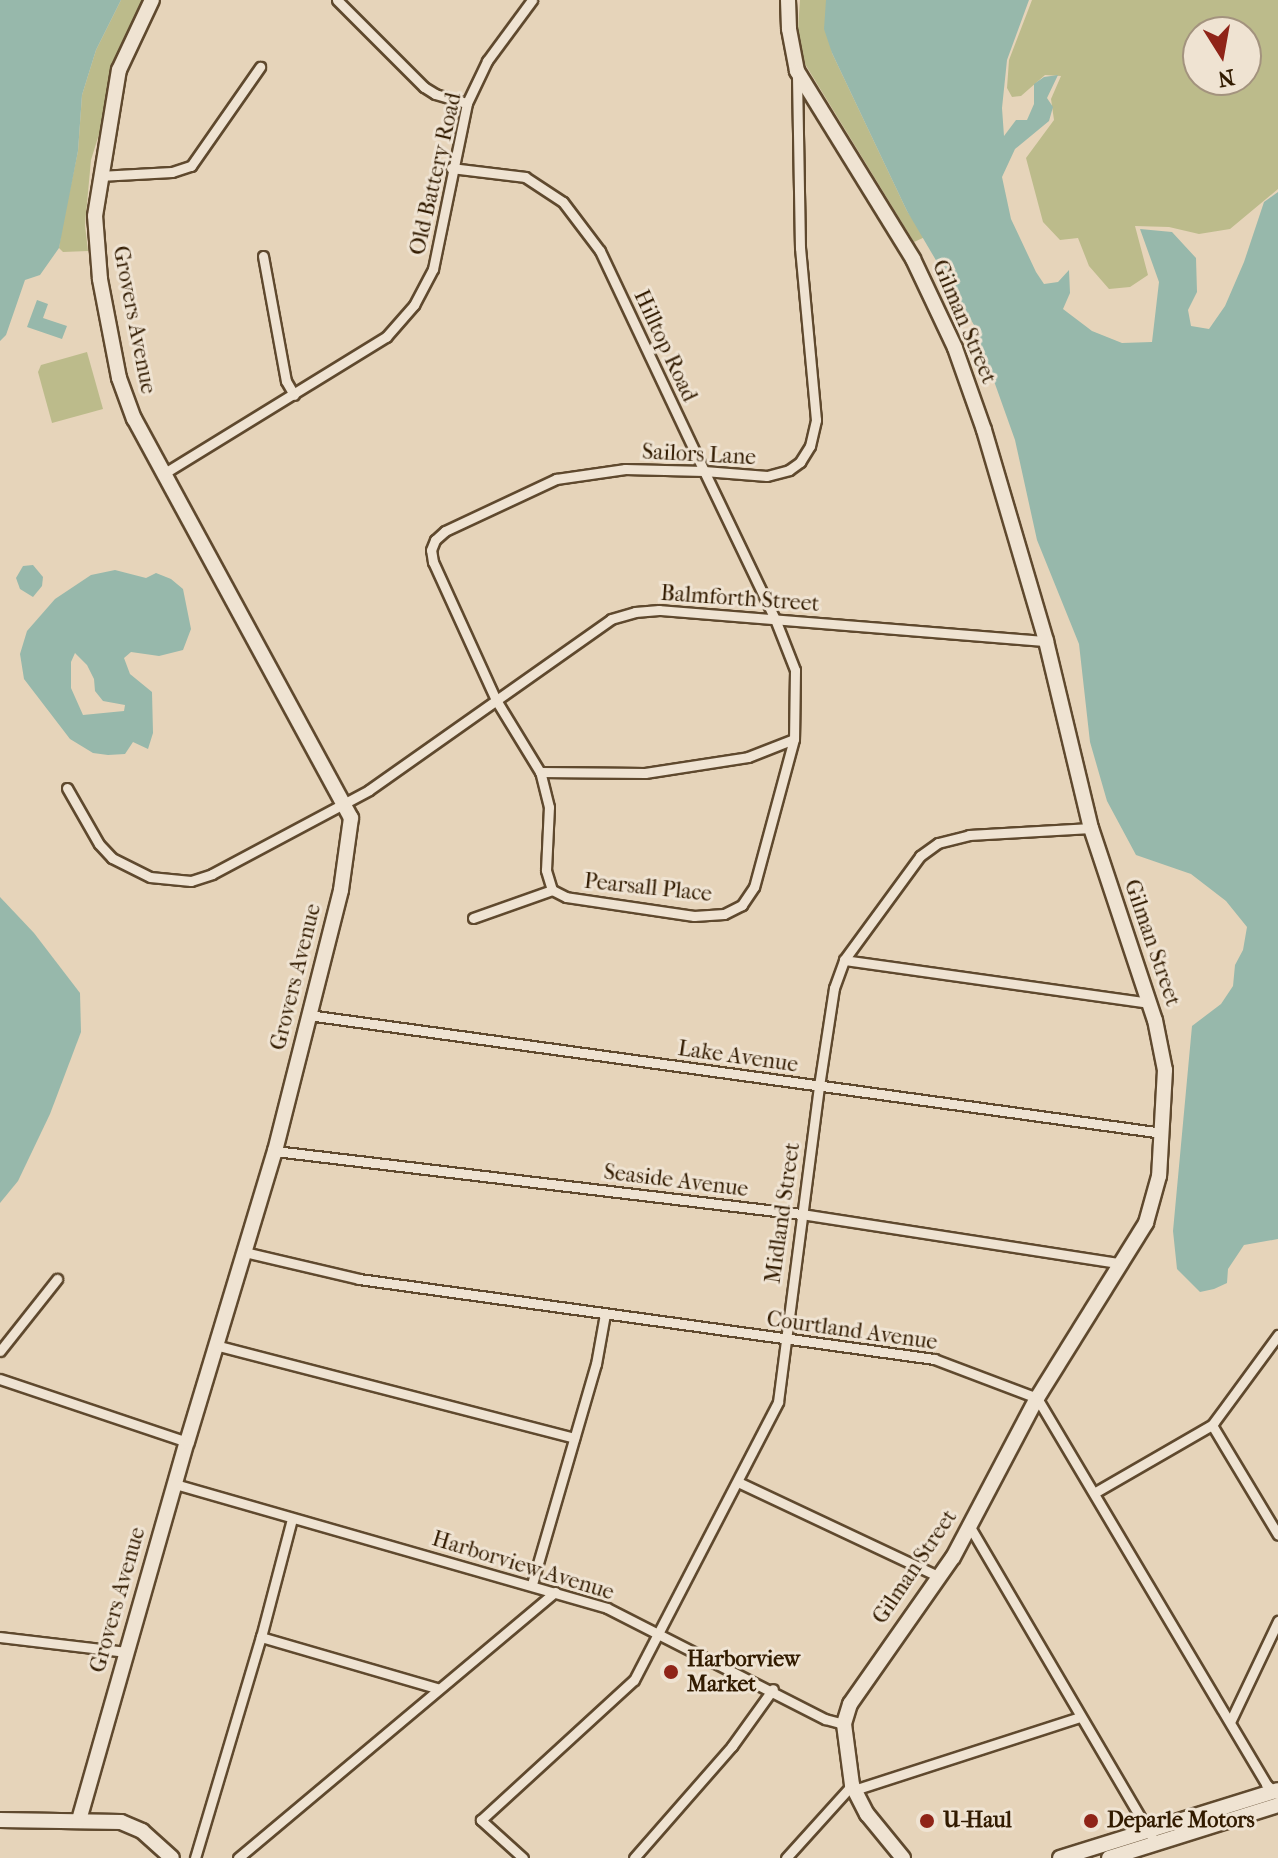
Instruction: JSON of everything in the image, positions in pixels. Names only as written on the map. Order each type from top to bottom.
[{"type":"street","name":"Grovers Avenue","points":[[79,1820],[215,1345],[275,1151],[348,852],[351,818],[163,474],[132,415],[119,378],[95,234],[99,176],[119,70],[152,0]]},
{"type":"street","points":[[337,0],[424,87],[435,94],[467,103]]},
{"type":"street","name":"Gilman Street","points":[[788,0],[789,29],[797,71],[913,259],[955,348],[984,430],[1046,641],[1091,828],[1149,1003],[1165,1070],[1163,1133],[1153,1205],[1037,1398],[970,1527],[940,1577],[860,1686],[844,1724]]},
{"type":"street","name":"Old Battery Road","points":[[163,474],[386,337],[414,305],[433,269],[451,168],[467,103],[487,61],[526,2]]},
{"type":"street","points":[[99,176],[172,172],[191,166],[260,67]]},
{"type":"street","name":"Sailors Lane","points":[[496,700],[433,562],[435,540],[445,531],[556,479],[625,469],[767,476],[789,470],[810,446],[816,420],[800,248],[797,71]]},
{"type":"street","name":"Hilltop Road","points":[[451,168],[525,177],[563,202],[600,251],[775,619]]},
{"type":"street","points":[[263,256],[286,381],[294,395]]},
{"type":"street","name":"Balmforth Street","points":[[67,788],[99,844],[112,858],[150,877],[179,880],[212,874],[369,790],[611,619],[635,612],[659,610],[1046,641]]},
{"type":"street","name":"Pearsall Place","points":[[496,700],[540,772],[549,807],[546,870],[552,890],[566,897],[694,916],[724,914],[742,905],[754,887],[794,739],[795,670],[775,619]]},
{"type":"street","points":[[540,772],[645,773],[748,757],[794,739]]},
{"type":"street","name":"Midland Street","points":[[523,1858],[481,1820],[634,1680],[778,1402],[819,1086],[834,988],[844,960],[920,856],[938,843],[969,835],[1091,828]]},
{"type":"street","points":[[473,918],[552,890]]},
{"type":"street","points":[[844,960],[1149,1003]]},
{"type":"street","name":"Lake Avenue","points":[[308,1015],[1163,1133]]},
{"type":"street","name":"Seaside Avenue","points":[[275,1151],[801,1214],[1118,1263]]},
{"type":"street","name":"Courtland Avenue","points":[[244,1252],[359,1279],[934,1359],[1037,1398]]},
{"type":"street","points":[[0,1351],[57,1279]]},
{"type":"street","points":[[532,1584],[596,1364],[605,1314]]},
{"type":"street","points":[[1094,1493],[1212,1425],[1278,1335]]},
{"type":"street","points":[[215,1345],[574,1438]]},
{"type":"street","points":[[0,1379],[187,1442]]},
{"type":"street","points":[[1037,1398],[1277,1796]]},
{"type":"street","points":[[1212,1425],[1278,1535]]},
{"type":"street","points":[[738,1482],[940,1577]]},
{"type":"street","name":"Harborview Avenue","points":[[175,1484],[607,1608],[773,1689],[825,1719],[844,1724]]},
{"type":"street","points":[[195,1858],[261,1637],[292,1519]]},
{"type":"street","points":[[970,1527],[1156,1844]]},
{"type":"street","points":[[238,1858],[555,1592]]},
{"type":"street","points":[[1231,1720],[1278,1621]]},
{"type":"street","points":[[0,1637],[126,1652]]},
{"type":"street","points":[[261,1637],[437,1688]]},
{"type":"street","points":[[634,1858],[732,1746],[773,1689]]},
{"type":"street","points":[[786,1858],[853,1787],[1080,1717]]},
{"type":"street","points":[[844,1724],[853,1787],[867,1814],[903,1858]]},
{"type":"street","points":[[1109,1858],[1128,1850],[1147,1831],[1277,1796]]},
{"type":"street","points":[[1060,1858],[1156,1844],[1277,1796]]},
{"type":"street","points":[[0,1820],[79,1820],[129,1824],[142,1831],[172,1858]]},
{"type":"shaded area","points":[[0,0],[121,0],[96,50],[82,95],[78,151],[59,248],[40,275],[25,280],[6,335],[0,341]]},
{"type":"shaded area","points":[[121,0],[151,0],[122,60],[91,160],[85,225],[88,251],[63,252],[59,248],[78,151],[82,95],[96,50]]},
{"type":"shaded area","points":[[800,0],[826,0],[832,53],[907,211],[925,237],[914,242],[805,64],[798,29]]},
{"type":"shaded area","points":[[826,0],[1029,0],[1007,60],[1002,108],[1004,136],[1016,120],[1027,120],[1034,104],[1034,84],[1044,77],[1058,75],[1047,98],[1053,107],[1049,121],[1015,149],[1002,177],[1011,219],[1036,272],[1044,284],[1058,282],[1069,270],[1070,293],[1063,309],[1092,331],[1122,343],[1152,342],[1159,282],[1140,229],[1172,232],[1196,258],[1197,292],[1188,310],[1191,326],[1209,329],[1225,306],[1264,202],[1278,192],[1278,1239],[1244,1245],[1228,1269],[1227,1283],[1214,1289],[1200,1292],[1177,1269],[1173,1231],[1192,1026],[1221,1004],[1233,986],[1235,965],[1243,950],[1247,927],[1226,901],[1191,874],[1136,855],[1107,801],[1090,742],[1079,644],[1037,540],[1015,440],[974,325],[907,211],[832,53],[824,29]]},
{"type":"shaded area","points":[[1032,0],[1278,0],[1278,189],[1230,229],[1199,234],[1169,227],[1135,226],[1148,275],[1130,287],[1109,289],[1089,266],[1078,238],[1060,240],[1043,222],[1026,158],[1054,120],[1051,99],[1061,76],[1045,75],[1021,96],[1012,97],[1007,88],[1009,60]]},
{"type":"shaded area","points":[[37,300],[48,304],[43,318],[67,326],[62,339],[27,327]]},
{"type":"shaded area","points":[[87,352],[103,409],[52,423],[38,372],[41,365]]},
{"type":"shaded area","points":[[33,565],[43,577],[42,586],[33,597],[20,589],[16,578],[23,566]]},
{"type":"shaded area","points":[[115,570],[146,578],[156,573],[171,579],[183,589],[191,629],[183,650],[159,656],[131,652],[124,658],[130,674],[152,692],[153,733],[148,749],[133,742],[125,754],[93,753],[70,739],[24,679],[20,654],[27,631],[55,599],[91,575]],"holes":[[[75,653],[87,665],[94,679],[95,691],[103,701],[125,705],[124,711],[83,715],[71,688],[71,662]]]},
{"type":"shaded area","points":[[0,897],[34,933],[80,993],[81,1032],[50,1114],[18,1181],[0,1203]]},
{"type":"place","name":"Harborview Market","points":[[671,1672]]},
{"type":"place","name":"U-Haul","points":[[927,1821]]},
{"type":"place","name":"Deparle Motors","points":[[1091,1821]]}]
